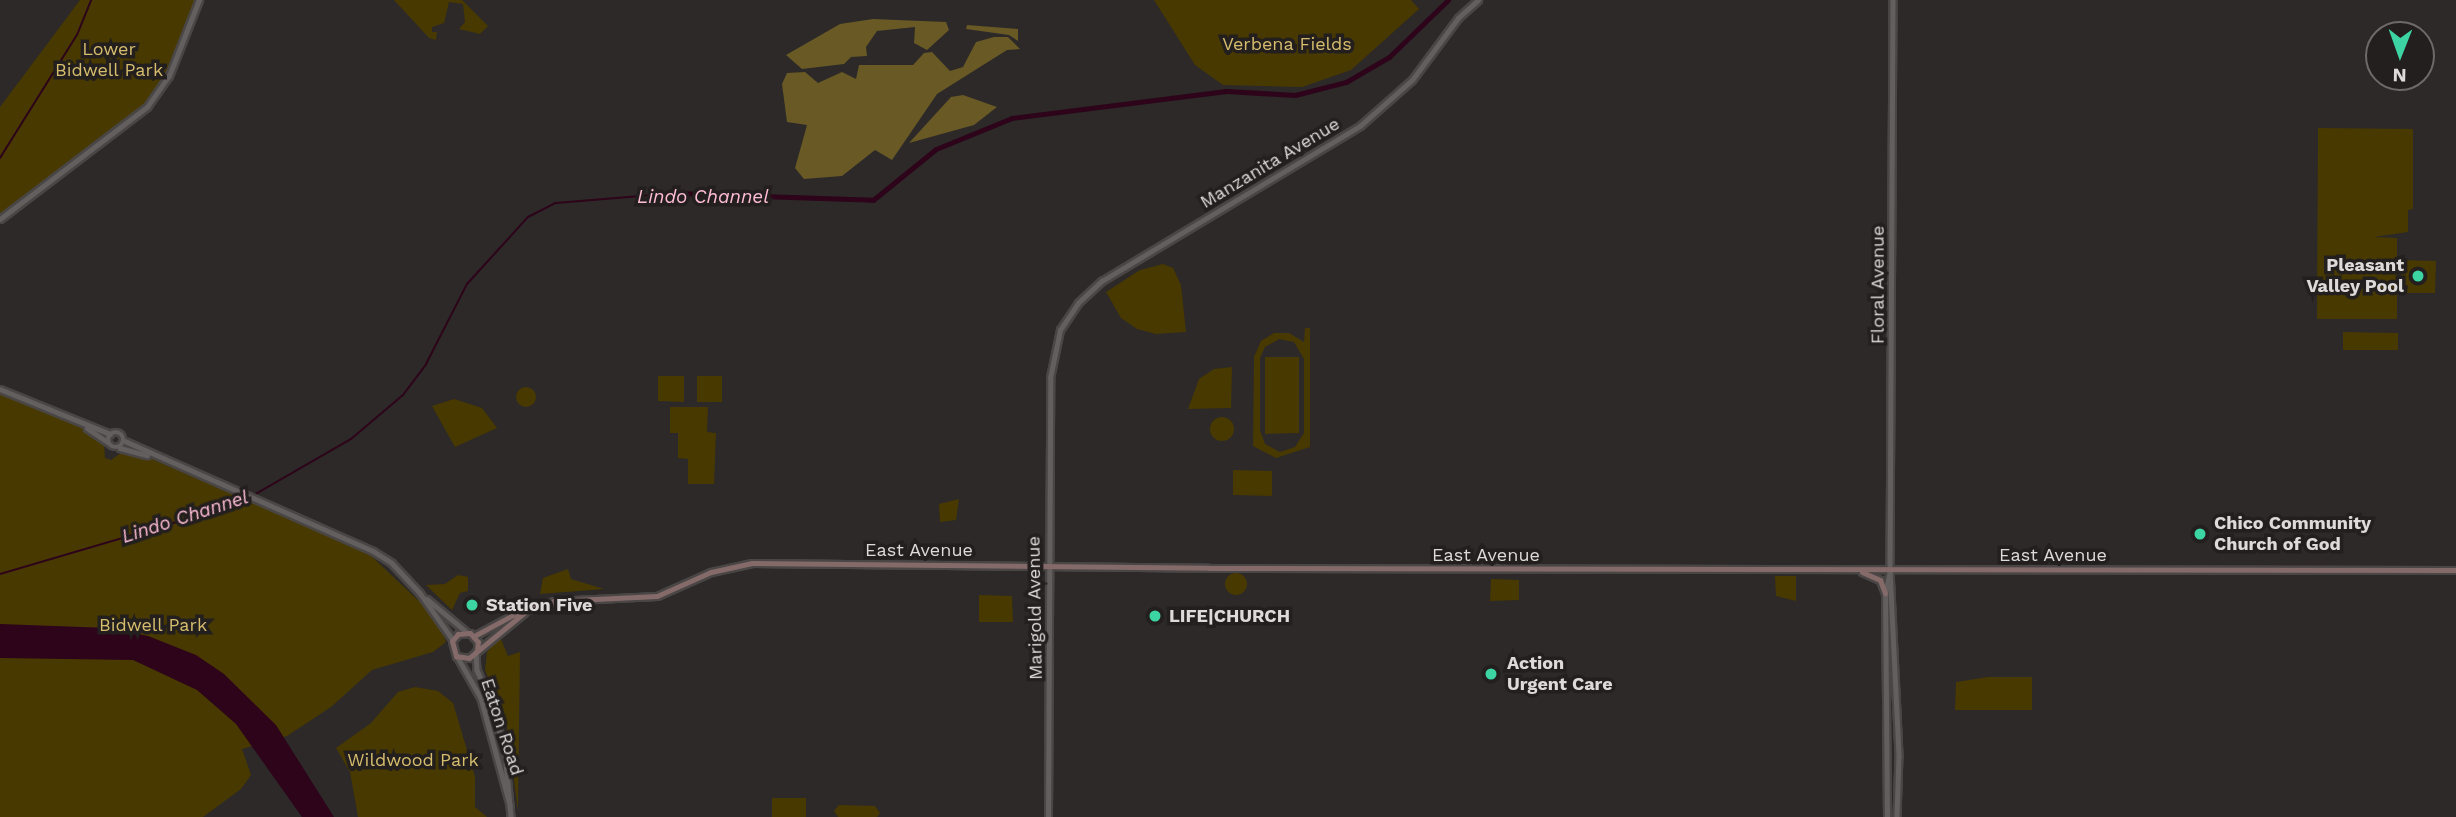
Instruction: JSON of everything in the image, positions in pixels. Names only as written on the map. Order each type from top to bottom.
[{"type":"main road","name":"East Avenue","points":[[453,640],[566,599],[657,596],[723,568],[752,563],[1048,567],[2456,570]]},
{"type":"main road","points":[[1855,570],[1880,580],[1885,593]]},
{"type":"main road","name":"East Avenue","points":[[477,652],[525,612]]},
{"type":"main road","points":[[453,640],[456,656],[465,659],[477,652],[471,634]]},
{"type":"street","points":[[0,219],[147,107],[169,76],[199,0]]},
{"type":"street","name":"Manzanita Avenue","points":[[1060,330],[1084,297],[1118,270],[1360,126],[1412,80],[1458,18],[1478,0]]},
{"type":"street","name":"Floral Avenue","points":[[1893,0],[1890,570],[1898,736],[1897,817]]},
{"type":"street","name":"Marigold Avenue","points":[[1048,817],[1050,398],[1051,362],[1060,330]]},
{"type":"street","points":[[0,389],[80,424],[110,434],[121,433],[125,441],[158,458],[226,485],[373,551],[392,563],[426,599],[471,634]]},
{"type":"street","points":[[80,424],[120,448],[158,458]]},
{"type":"street","points":[[108,442],[110,434]]},
{"type":"street","points":[[120,448],[125,441]]},
{"type":"street","name":"Floral Avenue","points":[[1887,817],[1885,593],[1890,570]]},
{"type":"street","points":[[426,599],[453,640]]},
{"type":"street","name":"Eaton Road","points":[[477,652],[477,670],[505,752],[512,817]]},
{"type":"street","name":"Eaton Road","points":[[456,656],[481,698],[511,810]]},
{"type":"green space","name":"Lower Bidwell Park","points":[[80,0],[199,0],[169,76],[147,107],[0,219],[0,107]]},
{"type":"green space","points":[[394,0],[462,0],[488,26],[480,34],[459,29],[465,22],[463,4],[449,2],[444,23],[432,27],[432,32],[437,32],[436,40],[429,38]]},
{"type":"green space","name":"Verbena Fields","points":[[1154,0],[1411,0],[1419,9],[1351,70],[1302,87],[1223,85],[1195,65]]},
{"type":"green space","points":[[2318,128],[2413,129],[2413,209],[2408,210],[2408,232],[2374,237],[2397,238],[2397,319],[2317,319]]},
{"type":"green space","name":"Pleasant Valley Pool","points":[[2401,260],[2436,261],[2435,293],[2401,293]]},
{"type":"green space","points":[[1163,264],[1173,268],[1181,285],[1186,332],[1156,334],[1137,329],[1121,318],[1106,292],[1140,270]]},
{"type":"green space","points":[[1305,328],[1310,328],[1310,447],[1276,458],[1253,446],[1254,357],[1261,341],[1274,333],[1289,333],[1304,342]],"holes":[[[1279,339],[1294,342],[1304,359],[1304,433],[1295,447],[1280,452],[1265,444],[1260,430],[1260,358],[1265,347]]]},
{"type":"green space","points":[[2343,332],[2398,333],[2398,350],[2343,350]]},
{"type":"green space","points":[[1265,357],[1299,357],[1299,433],[1265,434]]},
{"type":"green space","points":[[1232,367],[1231,408],[1188,409],[1199,379],[1214,369]]},
{"type":"green space","points":[[658,376],[684,376],[684,402],[658,401]]},
{"type":"green space","points":[[697,376],[722,376],[722,402],[697,402]]},
{"type":"green space","points":[[526,387],[533,390],[536,397],[533,404],[526,407],[519,404],[516,397],[519,390]]},
{"type":"green space","name":"Bidwell Park","points":[[0,393],[94,433],[104,444],[105,458],[111,460],[121,453],[145,456],[368,553],[438,619],[446,642],[433,652],[372,670],[331,707],[287,736],[242,749],[251,775],[241,789],[203,817],[0,817]]},
{"type":"green space","points":[[454,399],[482,408],[497,428],[455,447],[432,406]]},
{"type":"green space","points":[[670,407],[708,407],[707,432],[716,433],[714,484],[688,484],[688,459],[678,458],[678,433],[670,433]]},
{"type":"green space","points":[[1222,417],[1231,420],[1234,429],[1231,438],[1222,441],[1213,438],[1210,429],[1213,420]]},
{"type":"green space","points":[[1233,470],[1272,471],[1272,496],[1233,495]]},
{"type":"green space","points":[[959,499],[956,520],[940,522],[939,504]]},
{"type":"green space","points":[[568,569],[571,579],[604,589],[540,594],[543,578]]},
{"type":"green space","points":[[1236,573],[1244,576],[1247,584],[1244,592],[1236,595],[1228,592],[1225,584],[1228,576]]},
{"type":"green space","points":[[458,575],[468,577],[468,591],[460,593],[452,610],[426,585],[445,584]]},
{"type":"green space","points":[[1775,576],[1796,576],[1796,601],[1776,596]]},
{"type":"green space","points":[[1491,579],[1519,580],[1519,600],[1490,601]]},
{"type":"green space","points":[[979,595],[1012,596],[1013,622],[979,622]]},
{"type":"green space","points":[[500,637],[508,656],[520,652],[518,811],[507,727],[485,670],[487,652]]},
{"type":"green space","points":[[1988,677],[2032,677],[2032,710],[1955,710],[1956,682]]},
{"type":"green space","name":"Wildwood Park","points":[[415,687],[438,691],[453,703],[475,777],[475,807],[487,817],[358,817],[350,772],[336,748],[371,723],[398,692]]},
{"type":"green space","points":[[772,798],[806,798],[806,817],[772,817]]},
{"type":"green space","points":[[839,805],[875,806],[880,813],[877,817],[838,817],[834,811]]},
{"type":"shaded area","points":[[873,19],[946,22],[949,30],[927,50],[914,43],[915,27],[877,31],[866,47],[867,56],[851,57],[844,64],[802,69],[786,55],[840,24]]},
{"type":"shaded area","points":[[967,25],[1018,29],[1018,41],[1009,35],[966,29]]},
{"type":"shaded area","points":[[994,37],[1008,37],[1020,49],[1007,50],[937,94],[892,160],[875,150],[842,176],[804,179],[795,168],[807,125],[787,122],[782,84],[787,73],[805,72],[818,83],[842,72],[856,79],[859,65],[913,65],[924,53],[932,52],[950,71],[963,67],[976,42]]},
{"type":"shaded area","points":[[963,95],[997,107],[974,125],[909,143],[951,97]]},
{"type":"shaded area","points":[[0,624],[109,628],[148,636],[196,655],[224,674],[276,725],[334,817],[302,817],[236,724],[197,690],[133,660],[0,658]]},
{"type":"waterway","points":[[0,158],[77,35],[91,0]]},
{"type":"waterway","name":"Lindo Channel","points":[[677,193],[873,200],[936,149],[1012,118],[1226,91],[1295,95],[1346,82],[1389,57],[1448,0]]},
{"type":"waterway","name":"Lindo Channel","points":[[0,574],[238,504],[351,439],[403,395],[426,364],[467,284],[528,217],[556,203],[677,193]]},
{"type":"place","name":"Pleasant Valley Pool","points":[[2418,276]]},
{"type":"place","name":"Chico Community Church of God","points":[[2200,534]]},
{"type":"place","name":"Station Five","points":[[472,605]]},
{"type":"place","name":"LIFE|CHURCH","points":[[1155,616]]},
{"type":"place","name":"Action Urgent Care","points":[[1491,674]]}]
